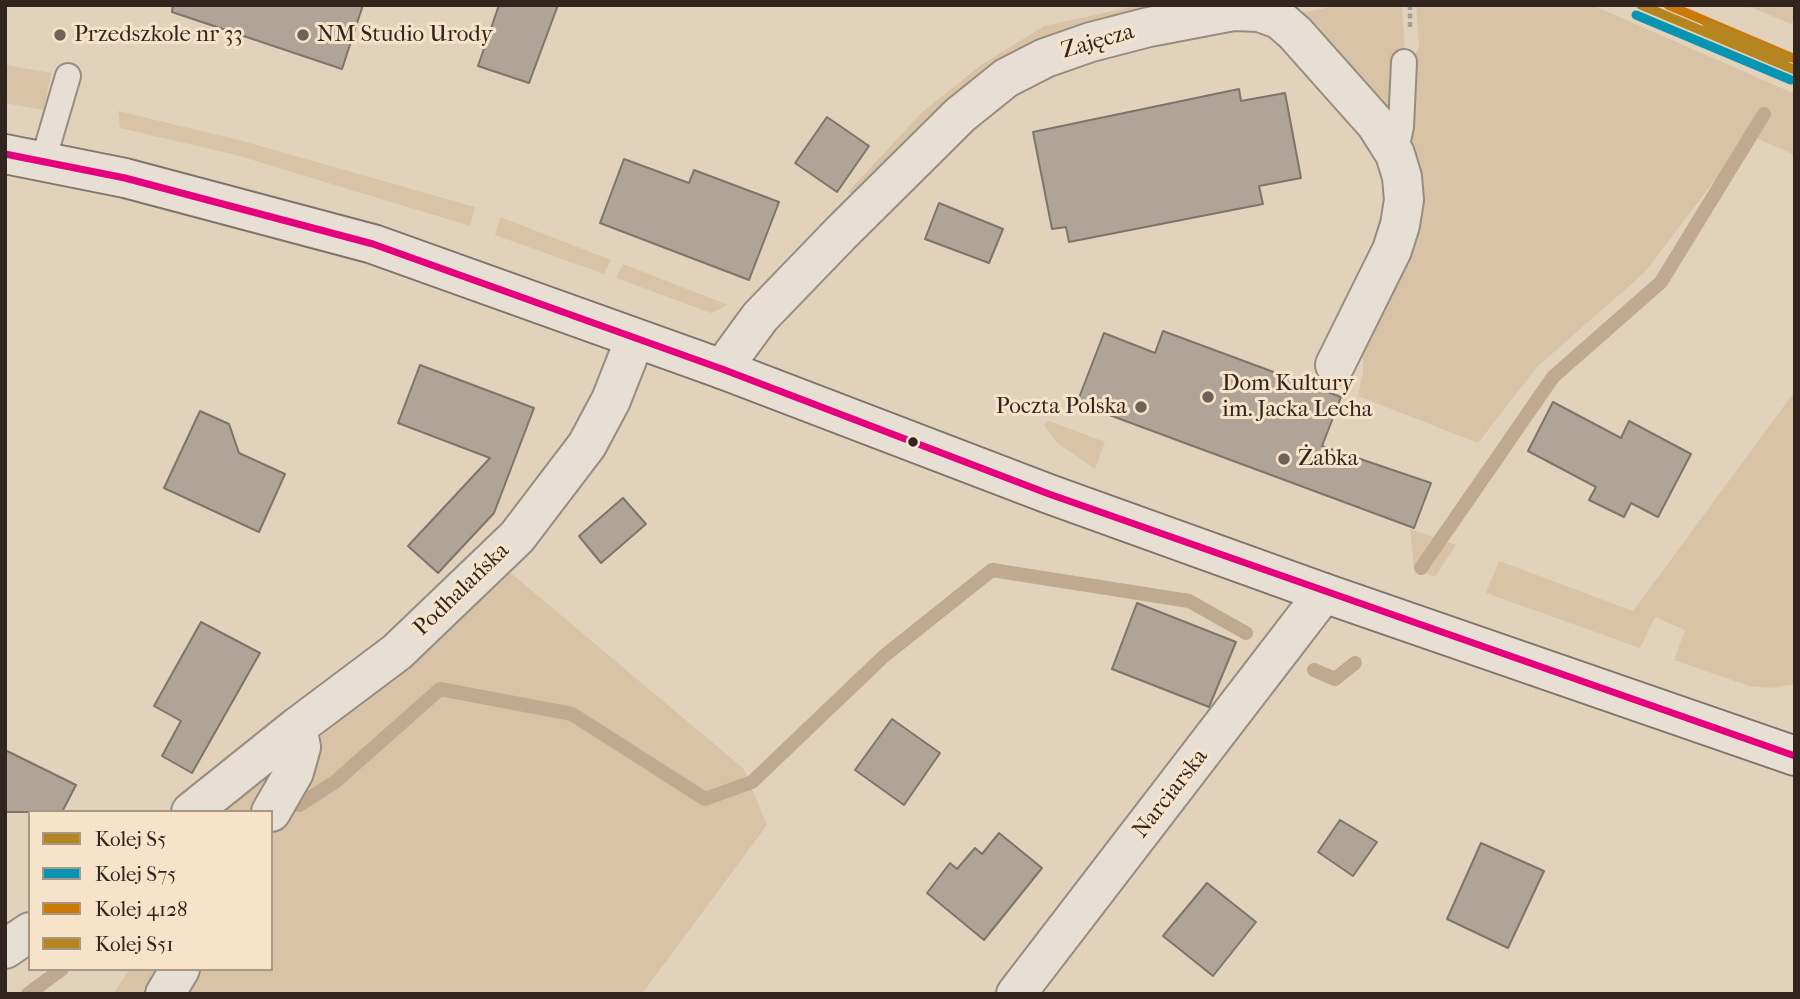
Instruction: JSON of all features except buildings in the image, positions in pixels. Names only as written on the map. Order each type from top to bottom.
[{"type":"street","name":"Zajęcza","points":[[722,369],[760,317],[834,226],[960,115],[1006,79],[1045,58],[1091,42],[1149,27],[1233,11],[1259,12],[1279,19],[1296,33],[1376,124],[1395,154],[1403,189],[1401,225],[1392,250],[1335,365]]},
{"type":"street","points":[[5,154],[137,181],[373,244],[722,369],[1060,498],[1324,593],[1795,756]]},
{"type":"street","name":"Podhalańska","points":[[193,810],[397,652],[517,537],[587,445],[611,400],[635,340]]},
{"type":"street","name":"Narciarska","points":[[1016,994],[1324,593]]},
{"type":"street","points":[[272,810],[294,772],[300,747],[297,727]]},
{"type":"street","points":[[5,949],[28,933]]},
{"type":"street","points":[[165,994],[179,971]]},
{"type":"lane","points":[[1395,154],[1401,127],[1404,62]]},
{"type":"lane","points":[[43,162],[68,76]]},
{"type":"shaded area","points":[[1140,5],[1215,5],[1045,44],[859,198],[848,192],[921,113],[981,65],[1044,26]]},
{"type":"shaded area","points":[[1343,5],[1402,5],[1405,52],[1390,59],[1390,120],[1299,13]]},
{"type":"shaded area","points":[[1416,5],[1592,5],[1795,94],[1795,155],[1749,135],[1645,272],[1537,367],[1478,443],[1358,396],[1363,373],[1363,346],[1416,169],[1411,143],[1415,54],[1419,47]]},
{"type":"shaded area","points":[[1746,5],[1795,5],[1795,18],[1791,24]]},
{"type":"shaded area","points":[[5,65],[51,73],[44,110],[5,103]]},
{"type":"shaded area","points":[[118,111],[239,140],[475,207],[470,226],[236,155],[120,128]]},
{"type":"shaded area","points":[[500,217],[611,260],[604,274],[495,235]]},
{"type":"shaded area","points":[[623,264],[728,305],[711,313],[616,278]]},
{"type":"shaded area","points":[[1795,391],[1795,684],[1771,688],[1749,686],[1674,660],[1685,630],[1655,617],[1640,648],[1486,593],[1499,561],[1633,611]]},
{"type":"shaded area","points":[[1049,421],[1105,442],[1095,469],[1056,442],[1044,425]]},
{"type":"shaded area","points":[[1410,529],[1456,545],[1435,577],[1414,570]]},
{"type":"shaded area","points":[[506,569],[744,769],[767,825],[642,994],[178,994],[192,971],[273,971],[273,827],[323,734],[402,667]]},
{"type":"shaded area","points":[[280,756],[260,810],[212,810]]},
{"type":"shaded area","points":[[129,971],[169,971],[154,994],[113,994]]},
{"type":"waterway","points":[[1421,568],[1553,377],[1661,282],[1764,114]]},
{"type":"waterway","points":[[299,805],[335,782],[440,689],[572,714],[705,799],[752,782],[884,656],[992,570],[1189,601],[1246,633]]},
{"type":"waterway","points":[[1314,670],[1335,679],[1355,663]]},
{"type":"waterway","points":[[28,994],[59,971]]},
{"type":"rail line","name":"S5","points":[[1641,5],[1795,70]]},
{"type":"rail line","name":"4128","points":[[1668,5],[1795,59]]},
{"type":"rail line","name":"S75","points":[[1636,15],[1791,80]]},
{"type":"rail line","name":"S51","points":[[1707,24],[1787,58]]},
{"type":"transit line","points":[[5,154],[125,178],[373,244],[722,369],[1049,494],[1795,756]]},
{"type":"place","name":"Przedszkole nr 33","points":[[60,35]]},
{"type":"place","name":"NM Studio Urody","points":[[303,35]]},
{"type":"place","name":"Dom Kultury im. Jacka Lecha","points":[[1208,397]]},
{"type":"place","name":"Poczta Polska","points":[[1141,407]]},
{"type":"place","name":"Żabka","points":[[1284,459]]}]
